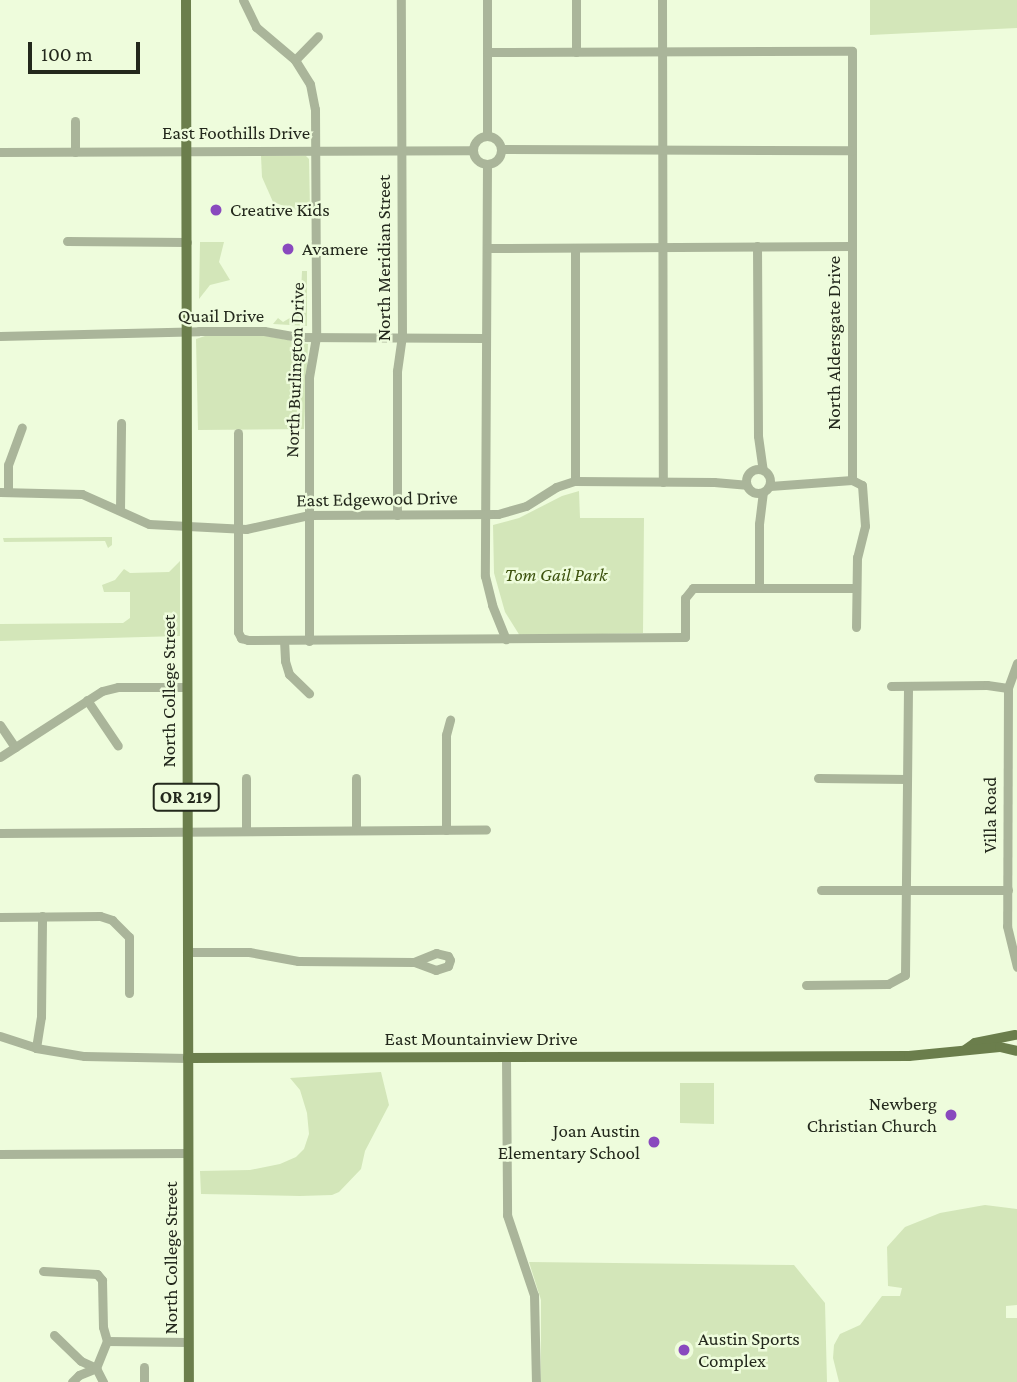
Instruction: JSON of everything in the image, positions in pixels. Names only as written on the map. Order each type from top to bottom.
[{"type":"main road","name":"North College Street","points":[[186,0],[188,1382]]},
{"type":"main road","name":"East Mountainview Drive","points":[[965,1050],[975,1043],[1016,1034]]},
{"type":"main road","points":[[1016,1034],[1017,1051]]},
{"type":"main road","name":"East Mountainview Drive","points":[[188,1058],[909,1056],[1000,1047],[1017,1051]]},
{"type":"street","name":"North Burlington Drive","points":[[243,0],[256,27],[295,60],[313,96],[316,150],[316,337],[309,377],[309,640]]},
{"type":"street","name":"North Meridian Street","points":[[397,515],[397,371],[402,337],[401,0]]},
{"type":"street","points":[[487,0],[487,136]]},
{"type":"street","points":[[576,0],[576,52]]},
{"type":"street","points":[[662,0],[663,482]]},
{"type":"street","points":[[295,60],[318,36]]},
{"type":"street","points":[[487,52],[661,51]]},
{"type":"street","name":"North Aldersgate Drive","points":[[661,51],[852,51],[852,480],[862,485],[865,493],[865,526],[857,557],[856,627]]},
{"type":"street","points":[[75,121],[75,152]]},
{"type":"street","points":[[487,136],[498,142],[501,149],[499,158],[487,164],[479,161],[473,150],[479,138],[487,136]]},
{"type":"street","points":[[501,149],[852,149]]},
{"type":"street","name":"East Foothills Drive","points":[[0,152],[473,150]]},
{"type":"street","points":[[487,164],[487,328],[484,338],[485,576],[492,605],[506,639]]},
{"type":"street","points":[[67,242],[187,242]]},
{"type":"street","points":[[757,246],[759,587]]},
{"type":"street","points":[[487,248],[852,246]]},
{"type":"street","points":[[575,248],[575,481]]},
{"type":"street","name":"Quail Drive","points":[[0,336],[264,331],[316,337],[484,338]]},
{"type":"street","points":[[120,510],[121,423]]},
{"type":"street","points":[[4,492],[8,465],[22,427]]},
{"type":"street","points":[[238,433],[238,632],[241,638],[309,640],[685,637],[685,598],[693,588],[856,587]]},
{"type":"street","name":"East Edgewood Drive","points":[[4,492],[82,494],[149,524],[253,528],[309,515],[485,515],[513,511],[556,487],[575,481],[852,480]]},
{"type":"street","points":[[284,640],[289,674],[309,693]]},
{"type":"street","name":"Villa Road","points":[[1017,663],[1008,688],[1007,926],[1017,967]]},
{"type":"street","points":[[891,686],[987,685],[1008,688]]},
{"type":"street","points":[[806,985],[888,984],[905,975],[908,962],[908,686]]},
{"type":"street","points":[[0,757],[102,691],[118,687],[186,687]]},
{"type":"street","points":[[87,700],[118,746]]},
{"type":"street","points":[[446,830],[446,735],[450,720]]},
{"type":"street","points":[[0,725],[15,747]]},
{"type":"street","points":[[246,778],[246,830]]},
{"type":"street","points":[[356,778],[356,830]]},
{"type":"street","points":[[818,778],[907,779]]},
{"type":"street","points":[[0,833],[486,830]]},
{"type":"street","points":[[821,890],[1008,890]]},
{"type":"street","points":[[36,1048],[41,1017],[42,916]]},
{"type":"street","points":[[0,917],[100,916],[122,928],[129,937],[131,950],[129,993]]},
{"type":"street","points":[[187,953],[248,952],[298,961],[414,962]]},
{"type":"street","name":"East Mountainview Drive","points":[[0,1036],[36,1048],[84,1056],[188,1058]]},
{"type":"street","points":[[506,1057],[506,1207],[512,1236],[534,1295],[536,1382]]},
{"type":"street","points":[[0,1154],[188,1153]]},
{"type":"street","points":[[43,1272],[88,1271],[97,1274],[102,1280],[103,1327],[107,1342],[96,1368],[79,1375],[72,1382]]},
{"type":"street","points":[[54,1335],[80,1361],[96,1368],[103,1382]]},
{"type":"street","points":[[107,1342],[188,1342]]},
{"type":"street","points":[[144,1367],[144,1382]]},
{"type":"green space","points":[[870,0],[1017,0],[1017,28],[870,35]]},
{"type":"green space","points":[[261,156],[306,156],[309,159],[310,209],[295,210],[273,202],[262,177]]},
{"type":"green space","points":[[200,242],[224,242],[219,262],[230,280],[210,285],[199,299]]},
{"type":"green space","points":[[302,271],[307,271],[307,326],[273,324],[278,318],[283,322],[300,312]]},
{"type":"green space","points":[[208,335],[262,335],[308,344],[304,429],[198,430],[196,339]]},
{"type":"green space","name":"Tom Gail Park","points":[[579,491],[580,518],[644,518],[643,633],[520,636],[505,612],[494,573],[493,525],[519,518],[562,496]]},
{"type":"green space","points":[[112,537],[112,545],[108,548],[105,541],[4,542],[3,538]]},
{"type":"green space","points":[[180,561],[180,636],[0,641],[0,624],[123,623],[130,618],[130,592],[104,592],[102,585],[115,580],[124,569],[130,573],[169,572]]},
{"type":"green space","points":[[381,1072],[389,1105],[365,1151],[361,1169],[339,1192],[332,1195],[300,1196],[201,1194],[200,1171],[250,1170],[280,1164],[296,1157],[304,1149],[309,1134],[307,1113],[300,1090],[290,1078]]},
{"type":"green space","points":[[680,1083],[714,1083],[714,1124],[680,1123]]},
{"type":"green space","points":[[985,1205],[1017,1209],[1017,1305],[1006,1306],[1006,1318],[1017,1318],[1017,1382],[839,1382],[833,1358],[834,1345],[840,1334],[860,1325],[882,1296],[900,1296],[902,1288],[888,1286],[887,1247],[905,1227],[940,1213]]},
{"type":"green space","name":"Austin Sports Complex","points":[[529,1262],[794,1265],[825,1303],[827,1382],[541,1382],[541,1300]]},
{"type":"place","name":"Creative Kids","points":[[216,210]]},
{"type":"place","name":"Avamere","points":[[288,249]]},
{"type":"place","name":"Newberg Christian Church","points":[[951,1115]]},
{"type":"place","name":"Joan Austin Elementary School","points":[[654,1142]]},
{"type":"place","name":"Austin Sports Complex","points":[[684,1350]]}]
